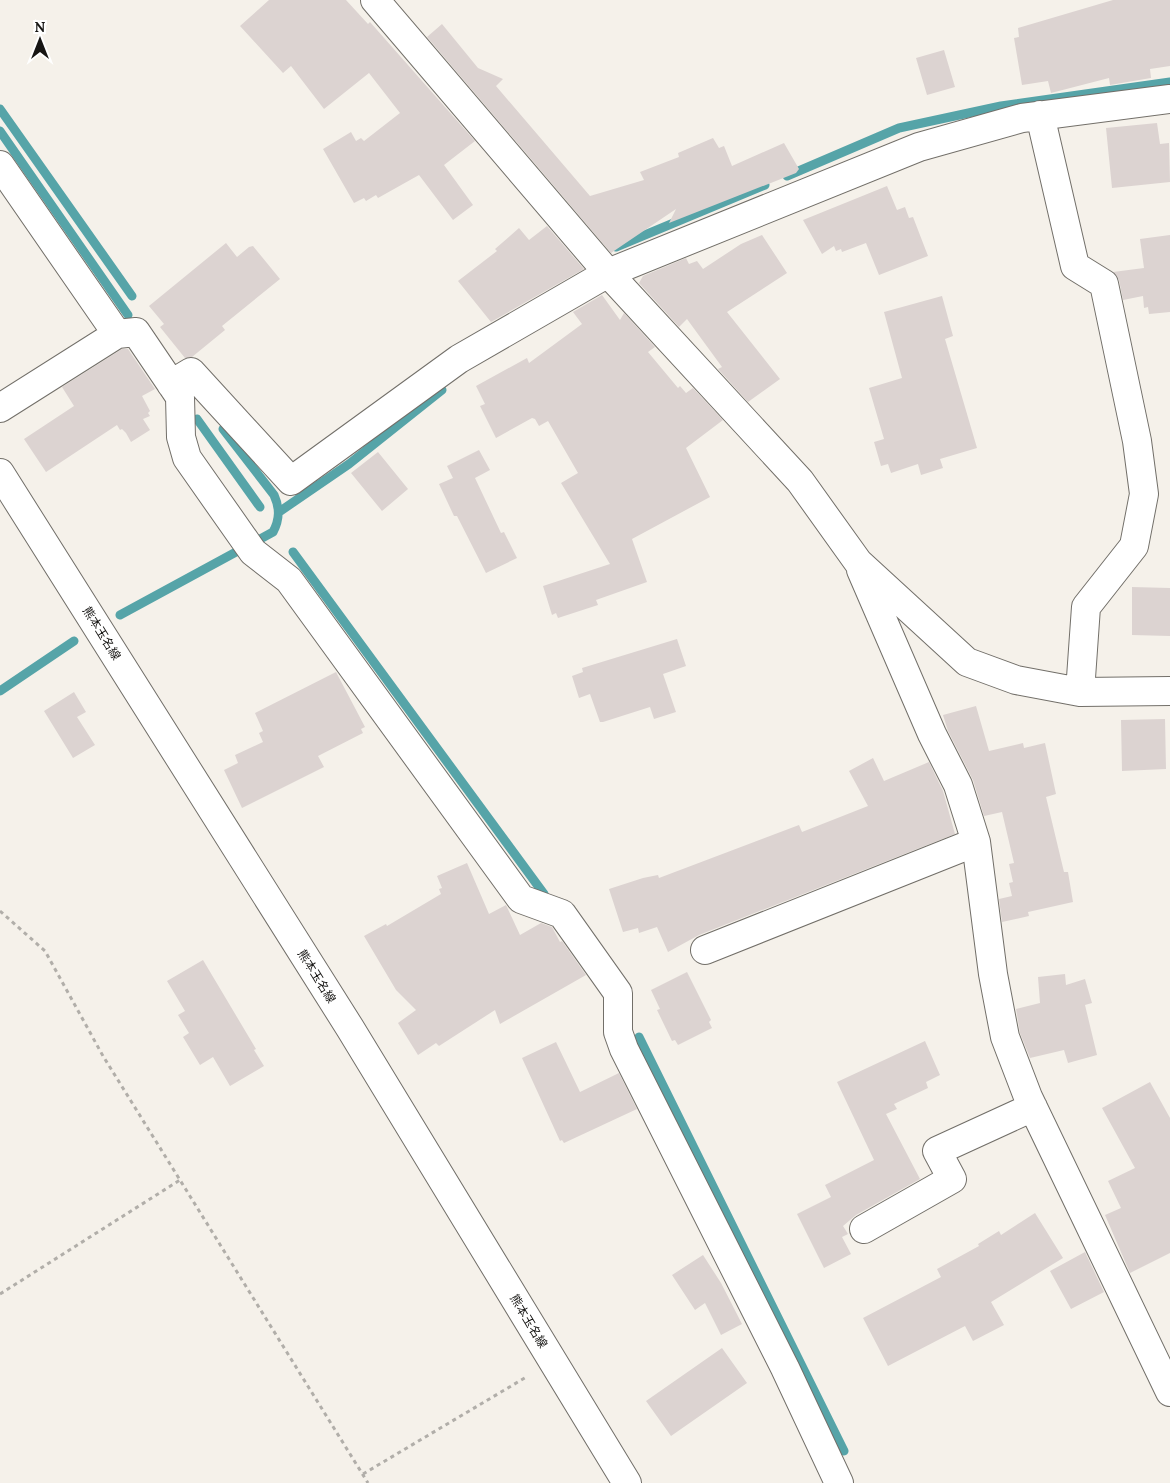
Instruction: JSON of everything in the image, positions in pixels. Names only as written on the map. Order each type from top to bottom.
[{"type":"street","points":[[375,0],[608,273],[800,481],[858,562],[967,662],[1016,680],[1080,692],[1170,691]]},
{"type":"street","points":[[171,384],[192,372],[291,482],[459,359],[608,273],[918,147],[1022,118],[1170,99]]},
{"type":"street","points":[[1040,116],[1075,266],[1104,284],[1136,440],[1144,494],[1134,546],[1086,608],[1080,692]]},
{"type":"street","points":[[0,165],[117,334]]},
{"type":"street","points":[[0,408],[117,334],[136,332],[180,397],[181,437],[186,458],[246,544],[289,580],[521,899],[562,914],[618,994],[618,1032],[624,1049],[785,1368],[838,1483]]},
{"type":"street","name":"熊本玉名線","points":[[0,473],[345,1019],[627,1483]]},
{"type":"street","points":[[858,562],[932,734],[958,785],[976,842],[993,974],[1005,1037],[1033,1107],[1170,1392]]},
{"type":"street","points":[[706,950],[976,842]]},
{"type":"street","points":[[864,1228],[952,1179],[937,1151],[1033,1107]]},
{"type":"path","points":[[0,911],[45,951],[103,1056],[368,1483]]},
{"type":"path","points":[[0,1294],[180,1180]]},
{"type":"path","points":[[363,1474],[553,1361]]},
{"type":"building","points":[[269,0],[346,0],[368,24],[370,22],[475,141],[444,165],[473,205],[453,220],[419,175],[378,198],[376,195],[366,201],[364,198],[354,203],[323,149],[351,132],[356,141],[361,138],[364,141],[400,113],[369,73],[324,109],[291,66],[283,73],[240,26]]},
{"type":"building","points":[[1113,0],[1170,0],[1170,66],[1150,69],[1151,78],[1110,85],[1109,78],[1051,93],[1048,81],[1022,85],[1014,38],[1019,37],[1018,28]]},
{"type":"building","points":[[442,24],[478,68],[503,79],[496,86],[590,196],[644,180],[640,172],[679,157],[678,153],[713,138],[719,148],[724,146],[732,166],[784,143],[799,169],[796,173],[669,223],[676,209],[611,253],[427,37]]},
{"type":"building","points":[[944,50],[955,87],[927,95],[916,58]]},
{"type":"building","points":[[1157,123],[1160,144],[1169,143],[1170,182],[1112,188],[1106,128]]},
{"type":"building","points":[[887,186],[897,210],[905,207],[909,218],[913,217],[928,256],[879,275],[866,243],[842,252],[841,249],[836,251],[834,246],[822,254],[803,220]]},
{"type":"building","points":[[547,226],[584,269],[491,322],[458,281],[497,251],[495,249],[519,228],[529,240]]},
{"type":"building","points":[[762,235],[787,273],[727,312],[780,379],[748,402],[718,369],[722,367],[687,319],[679,327],[639,283],[643,276],[686,258],[689,264],[697,261],[703,269],[741,244]]},
{"type":"building","points":[[1170,235],[1170,312],[1149,314],[1148,307],[1144,308],[1143,296],[1123,300],[1119,280],[1113,272],[1144,268],[1140,239]]},
{"type":"building","points":[[226,243],[237,257],[253,246],[280,279],[222,326],[225,330],[192,357],[185,358],[160,327],[164,324],[149,306]]},
{"type":"building","points":[[602,295],[620,320],[624,313],[655,347],[648,352],[678,388],[680,386],[686,393],[693,388],[723,420],[686,448],[710,497],[632,539],[647,582],[596,600],[598,605],[558,618],[556,613],[552,615],[543,586],[610,564],[561,483],[578,473],[548,421],[539,426],[535,419],[532,418],[496,438],[480,406],[485,404],[476,386],[527,358],[529,363],[582,324],[573,312]]},
{"type":"building","points":[[942,296],[953,336],[945,339],[977,448],[940,459],[943,468],[921,475],[918,464],[891,473],[888,464],[881,466],[874,442],[884,439],[869,388],[902,378],[884,312]]},
{"type":"building","points":[[122,349],[128,349],[155,389],[142,396],[150,411],[148,413],[150,416],[143,419],[150,430],[131,442],[126,433],[122,429],[120,430],[117,425],[46,472],[24,439],[74,406],[62,387]]},
{"type":"building","points":[[479,450],[490,470],[475,478],[501,533],[504,532],[517,558],[486,573],[457,516],[454,516],[439,484],[453,478],[447,466]]},
{"type":"building","points":[[378,452],[408,489],[382,511],[351,473]]},
{"type":"building","points":[[1132,587],[1170,588],[1170,636],[1132,635]]},
{"type":"building","points":[[677,639],[686,666],[663,674],[676,712],[654,719],[650,707],[600,722],[590,694],[579,698],[572,676],[583,672],[582,668]]},
{"type":"building","points":[[336,672],[365,727],[361,729],[363,733],[318,756],[324,767],[242,808],[224,770],[238,763],[235,755],[263,742],[259,733],[263,731],[255,713]]},
{"type":"building","points":[[74,692],[86,712],[77,717],[95,745],[73,758],[44,711]]},
{"type":"building","points":[[976,706],[989,751],[1023,743],[1024,748],[1045,743],[1056,794],[1046,797],[1064,872],[1068,872],[1073,902],[1028,912],[1029,916],[1002,922],[999,899],[1012,896],[1009,883],[1013,882],[1009,864],[1014,863],[1002,812],[984,816],[973,780],[948,731],[943,715]]},
{"type":"building","points":[[1165,719],[1166,769],[1122,771],[1121,720]]},
{"type":"building","points":[[873,758],[884,781],[929,762],[943,791],[955,834],[699,935],[668,952],[657,927],[639,933],[638,928],[623,932],[609,889],[643,878],[658,875],[659,878],[799,825],[802,832],[868,806],[849,771]]},
{"type":"building","points":[[467,863],[489,914],[506,905],[520,935],[541,923],[552,927],[560,942],[562,941],[586,975],[500,1024],[495,1010],[439,1046],[436,1043],[418,1055],[398,1023],[416,1010],[396,990],[364,936],[386,924],[387,926],[441,894],[439,889],[442,888],[437,876]]},
{"type":"building","points":[[203,960],[256,1049],[254,1050],[264,1066],[230,1086],[213,1057],[200,1065],[183,1037],[189,1033],[178,1015],[185,1011],[167,981]]},
{"type":"building","points":[[687,972],[711,1020],[709,1022],[712,1028],[678,1045],[675,1040],[672,1041],[657,1010],[660,1009],[651,990]]},
{"type":"building","points":[[1065,974],[1066,985],[1085,979],[1092,1003],[1085,1005],[1097,1055],[1068,1063],[1064,1050],[1030,1058],[1020,1033],[1016,1009],[1040,1003],[1038,977]]},
{"type":"building","points":[[925,1041],[940,1075],[926,1082],[928,1088],[894,1104],[897,1109],[886,1114],[920,1179],[856,1215],[843,1226],[848,1234],[842,1237],[851,1254],[824,1268],[797,1214],[831,1197],[825,1185],[874,1160],[837,1082]]},
{"type":"building","points":[[556,1042],[580,1092],[619,1073],[637,1109],[564,1143],[562,1140],[560,1141],[522,1058]]},
{"type":"building","points":[[1150,1082],[1170,1118],[1170,1253],[1130,1273],[1105,1215],[1121,1208],[1108,1181],[1135,1168],[1102,1108]]},
{"type":"building","points":[[1035,1213],[1063,1258],[991,1302],[1004,1325],[973,1341],[965,1326],[888,1366],[863,1318],[941,1277],[937,1269],[979,1246],[978,1244],[999,1231],[1001,1235]]},
{"type":"building","points":[[1085,1252],[1104,1292],[1071,1309],[1050,1271]]},
{"type":"building","points":[[703,1255],[721,1283],[742,1324],[721,1335],[705,1303],[695,1310],[672,1275]]},
{"type":"building","points":[[722,1348],[747,1383],[671,1436],[646,1401]]},
{"type":"waterway","points":[[787,176],[899,128],[1001,106],[1170,82]]},
{"type":"waterway","points":[[0,109],[132,296]]},
{"type":"waterway","points":[[0,131],[128,315]]},
{"type":"waterway","points":[[616,247],[765,185]]},
{"type":"waterway","points":[[279,512],[349,464],[442,390]]},
{"type":"waterway","points":[[197,419],[260,507]]},
{"type":"waterway","points":[[120,615],[273,532],[278,514],[274,495],[223,429]]},
{"type":"waterway","points":[[293,552],[544,894]]},
{"type":"waterway","points":[[0,691],[74,641]]},
{"type":"waterway","points":[[639,1037],[844,1451]]}]
